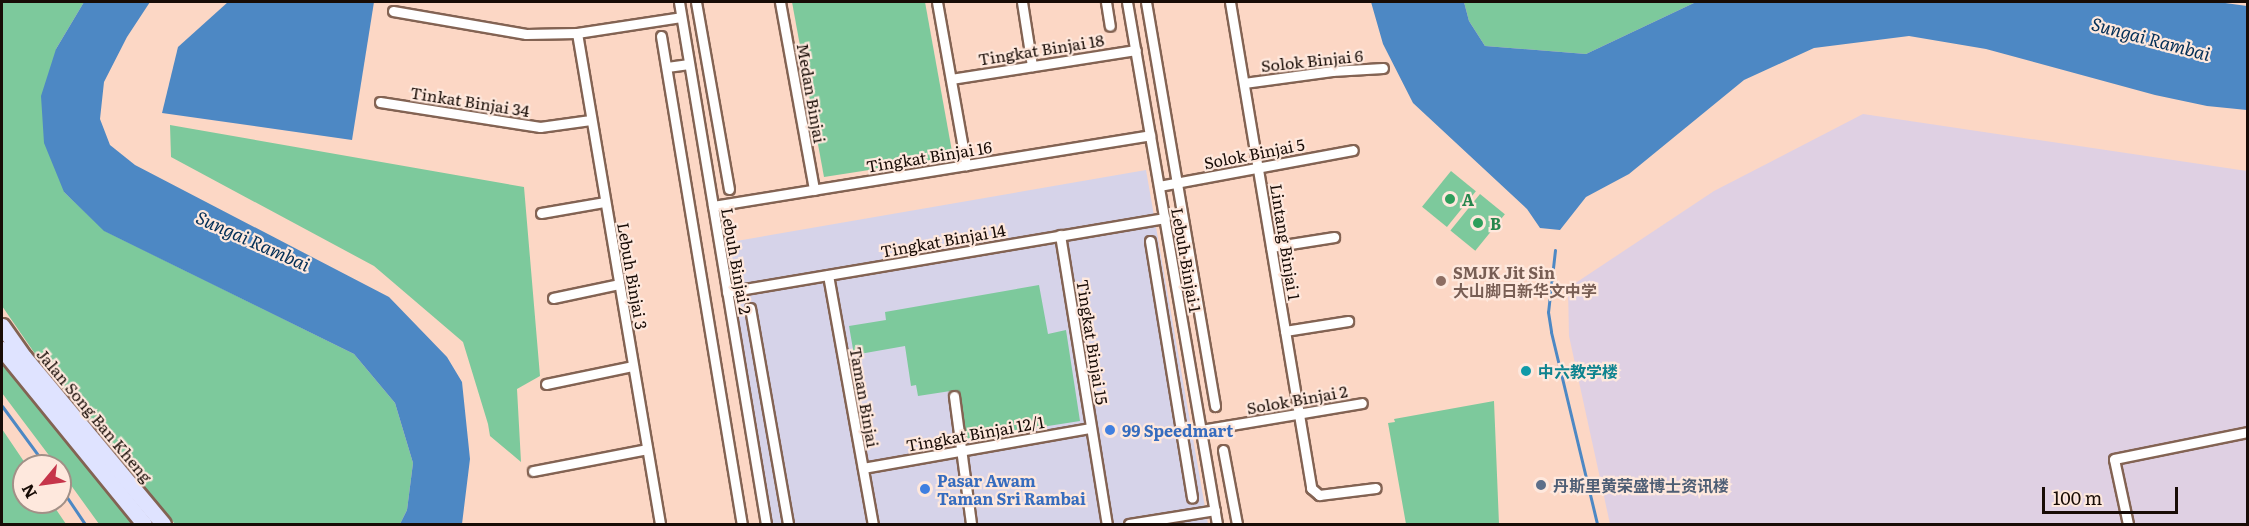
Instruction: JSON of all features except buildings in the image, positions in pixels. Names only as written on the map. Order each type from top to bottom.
[{"type":"main road","name":"Jalan Song Ban Kheng","points":[[2,326],[24,357],[163,525]]},
{"type":"main road","name":"Jalan Song Ban Kheng","points":[[2,349],[144,525]]},
{"type":"street","name":"Lebuh Binjai 2","points":[[679,2],[766,525]]},
{"type":"street","points":[[696,2],[729,189]]},
{"type":"street","name":"Medan Binjai","points":[[780,2],[814,190]]},
{"type":"street","points":[[937,2],[966,165]]},
{"type":"street","points":[[1022,2],[1032,66]]},
{"type":"street","points":[[1106,2],[1110,26]]},
{"type":"street","name":"Lebuh Binjai 1","points":[[1127,2],[1217,525]]},
{"type":"street","name":"Lebuh Binjai 1","points":[[1146,2],[1215,406]]},
{"type":"street","name":"Lintang Binjai 1","points":[[1230,2],[1311,488],[1319,495],[1376,488]]},
{"type":"street","points":[[393,11],[526,34],[577,33],[681,17]]},
{"type":"street","name":"Lebuh Binjai 3","points":[[577,33],[660,525]]},
{"type":"street","points":[[661,36],[742,525]]},
{"type":"street","name":"Tingkat Binjai 18","points":[[951,79],[1136,50]]},
{"type":"street","points":[[667,67],[689,64]]},
{"type":"street","name":"Solok Binjai 6","points":[[1244,83],[1332,71],[1383,68]]},
{"type":"street","name":"Tinkat Binjai 34","points":[[380,102],[540,127],[591,120]]},
{"type":"street","name":"Tingkat Binjai 16","points":[[713,206],[1150,135]]},
{"type":"street","name":"Solok Binjai 5","points":[[1159,186],[1353,150]]},
{"type":"street","points":[[541,213],[605,202]]},
{"type":"street","name":"Tingkat Binjai 14","points":[[727,292],[1165,218]]},
{"type":"street","name":"Tingkat Binjai 15","points":[[1060,236],[1107,525]]},
{"type":"street","points":[[1271,247],[1334,237]]},
{"type":"street","points":[[1149,241],[1191,498]]},
{"type":"street","points":[[1155,273],[1174,270]]},
{"type":"street","name":"Taman Binjai","points":[[828,275],[873,525]]},
{"type":"street","points":[[553,297],[619,284]]},
{"type":"street","points":[[750,308],[788,525]]},
{"type":"street","points":[[1285,331],[1348,321]]},
{"type":"street","points":[[736,345],[755,342]]},
{"type":"street","points":[[546,384],[633,366]]},
{"type":"street","points":[[954,396],[971,525]]},
{"type":"street","name":"Solok Binjai 2","points":[[1201,430],[1362,403]]},
{"type":"street","name":"Tingkat Binjai 12/1","points":[[863,468],[1091,428]]},
{"type":"street","points":[[2128,525],[2114,459],[2247,432]]},
{"type":"street","points":[[533,471],[647,449]]},
{"type":"street","points":[[1223,450],[1237,525]]},
{"type":"street","points":[[1186,466],[1207,463]]},
{"type":"street","points":[[1209,474],[1227,471]]},
{"type":"street","points":[[1129,525],[1215,510]]},
{"type":"shaded area","points":[[1863,114],[2247,171],[2247,524],[1610,524],[1569,336],[1568,288],[1714,191]]},
{"type":"shaded area","points":[[1146,170],[1208,524],[772,524],[725,243]]},
{"type":"green space","points":[[2,2],[84,2],[56,49],[64,192],[105,231],[354,354],[395,403],[413,463],[407,510],[400,524],[175,524],[40,361],[2,306]]},
{"type":"green space","points":[[792,2],[925,2],[953,157],[824,177]]},
{"type":"green space","points":[[1464,2],[1696,2],[1586,54],[1485,46],[1469,21]]},
{"type":"green space","points":[[170,125],[524,187],[540,376],[517,389],[521,462],[490,436],[463,342],[374,266],[171,157]]},
{"type":"green space","name":"A","points":[[1451,171],[1476,191],[1447,227],[1422,207]]},
{"type":"green space","name":"B","points":[[1480,194],[1505,214],[1475,251],[1450,231]]},
{"type":"green space","points":[[1039,285],[1048,334],[1066,330],[1080,421],[966,439],[957,390],[918,396],[916,385],[911,386],[905,346],[854,355],[849,326],[886,320],[885,312]]},
{"type":"green space","points":[[2,361],[134,524],[99,524],[72,487],[72,454],[48,454],[2,393]]},
{"type":"green space","points":[[1494,401],[1499,524],[1406,524],[1388,423],[1395,422],[1394,419]]},
{"type":"green space","points":[[2,429],[19,454],[12,454],[12,514],[59,514],[66,524],[2,524]]},
{"type":"water","name":"Sungai Rambai","points":[[84,2],[150,2],[127,37],[104,82],[100,119],[110,145],[135,165],[389,297],[447,357],[462,382],[470,459],[462,524],[400,524],[407,510],[413,463],[395,403],[354,354],[104,231],[64,192],[44,143],[41,96],[56,49]]},
{"type":"water","points":[[228,2],[374,2],[352,140],[162,113],[178,47]]},
{"type":"water","name":"Sungai Rambai","points":[[1371,2],[1464,2],[1469,21],[1485,46],[1586,54],[1696,2],[2218,2],[2247,6],[2247,110],[2207,106],[2155,95],[1986,49],[1909,36],[1814,48],[1744,80],[1629,174],[1586,197],[1560,230],[1540,228],[1527,209],[1413,103],[1383,44]]},
{"type":"waterway","points":[[1555,250],[1548,312],[1551,332],[1597,524]]},
{"type":"waterway","points":[[2,406],[37,454]]},
{"type":"waterway","points":[[72,505],[85,524]]},
{"type":"place","name":"A","points":[[1450,199]]},
{"type":"place","name":"B","points":[[1478,223]]},
{"type":"place","name":"SMJK Jit Sin 大山脚日新华文中学","points":[[1441,281]]},
{"type":"place","name":"中六教学楼","points":[[1526,371]]},
{"type":"place","name":"99 Speedmart","points":[[1110,430]]},
{"type":"place","name":"丹斯里黄荣盛博士资讯楼","points":[[1541,485]]},
{"type":"place","name":"Pasar Awam Taman Sri Rambai","points":[[925,489]]}]
